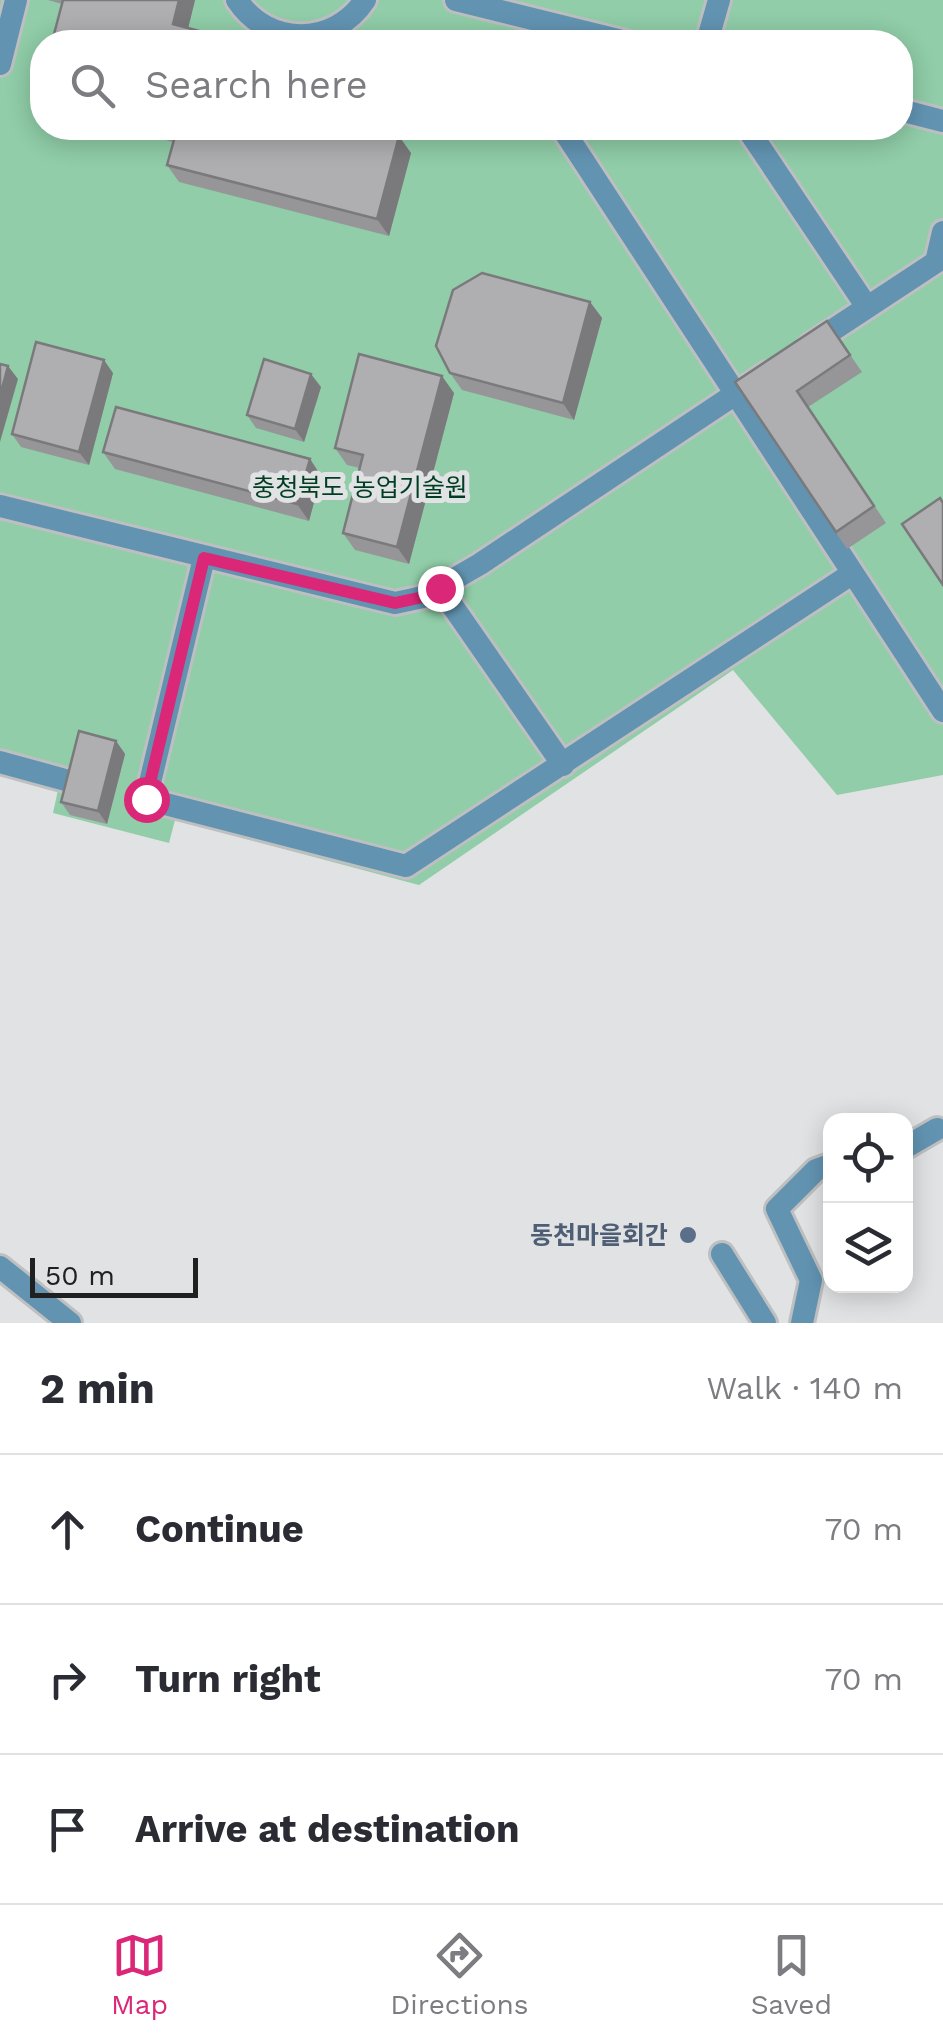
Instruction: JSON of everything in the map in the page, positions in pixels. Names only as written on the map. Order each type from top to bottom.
[{"type":"street","points":[[0,64],[16,0]]},
{"type":"street","points":[[237,0],[253,20],[271,30]]},
{"type":"street","points":[[325,30],[348,20],[365,0]]},
{"type":"street","points":[[456,0],[540,30]]},
{"type":"street","points":[[710,30],[718,0]]},
{"type":"street","points":[[913,113],[943,121]]},
{"type":"street","points":[[570,140],[850,574],[943,710]]},
{"type":"street","points":[[755,140],[867,307]]},
{"type":"street","points":[[0,506],[395,603],[423,597],[936,262],[943,232]]},
{"type":"street","points":[[204,558],[146,799],[406,866],[850,574]]},
{"type":"street","points":[[440,588],[563,765]]},
{"type":"street","points":[[0,762],[69,781]]},
{"type":"street","points":[[913,1143],[936,1129]]},
{"type":"street","points":[[802,1323],[811,1280],[777,1208],[823,1168]]},
{"type":"street","points":[[722,1254],[766,1323]]},
{"type":"street","points":[[0,1267],[70,1323]]},
{"type":"green space","name":"충청북도 농업기술원","points":[[0,0],[943,0],[943,775],[837,795],[733,670],[419,885],[175,820],[169,843],[53,813],[58,790],[0,775]]},
{"type":"building","points":[[63,0],[179,0],[173,24],[196,30],[55,30]]},
{"type":"building","points":[[174,140],[398,140],[377,219],[167,165]]},
{"type":"building","points":[[482,273],[590,302],[563,403],[450,373],[436,346],[453,290]]},
{"type":"building","points":[[827,321],[850,355],[797,391],[874,506],[836,532],[735,382]]},
{"type":"building","points":[[36,342],[104,360],[79,452],[12,434]]},
{"type":"building","points":[[359,354],[442,376],[397,547],[343,533],[363,455],[335,448]]},
{"type":"building","points":[[264,359],[311,374],[295,429],[247,415]]},
{"type":"building","points":[[0,364],[8,366],[0,396]]},
{"type":"building","points":[[116,407],[310,459],[297,504],[103,452]]},
{"type":"building","points":[[940,498],[943,503],[943,585],[902,524]]},
{"type":"building","points":[[79,731],[116,741],[98,811],[61,802]]},
{"type":"place","name":"동천마을회간","points":[[688,1235]]},
{"type":"route","points":[[146,799],[204,558],[395,603],[423,597],[440,588]]}]
